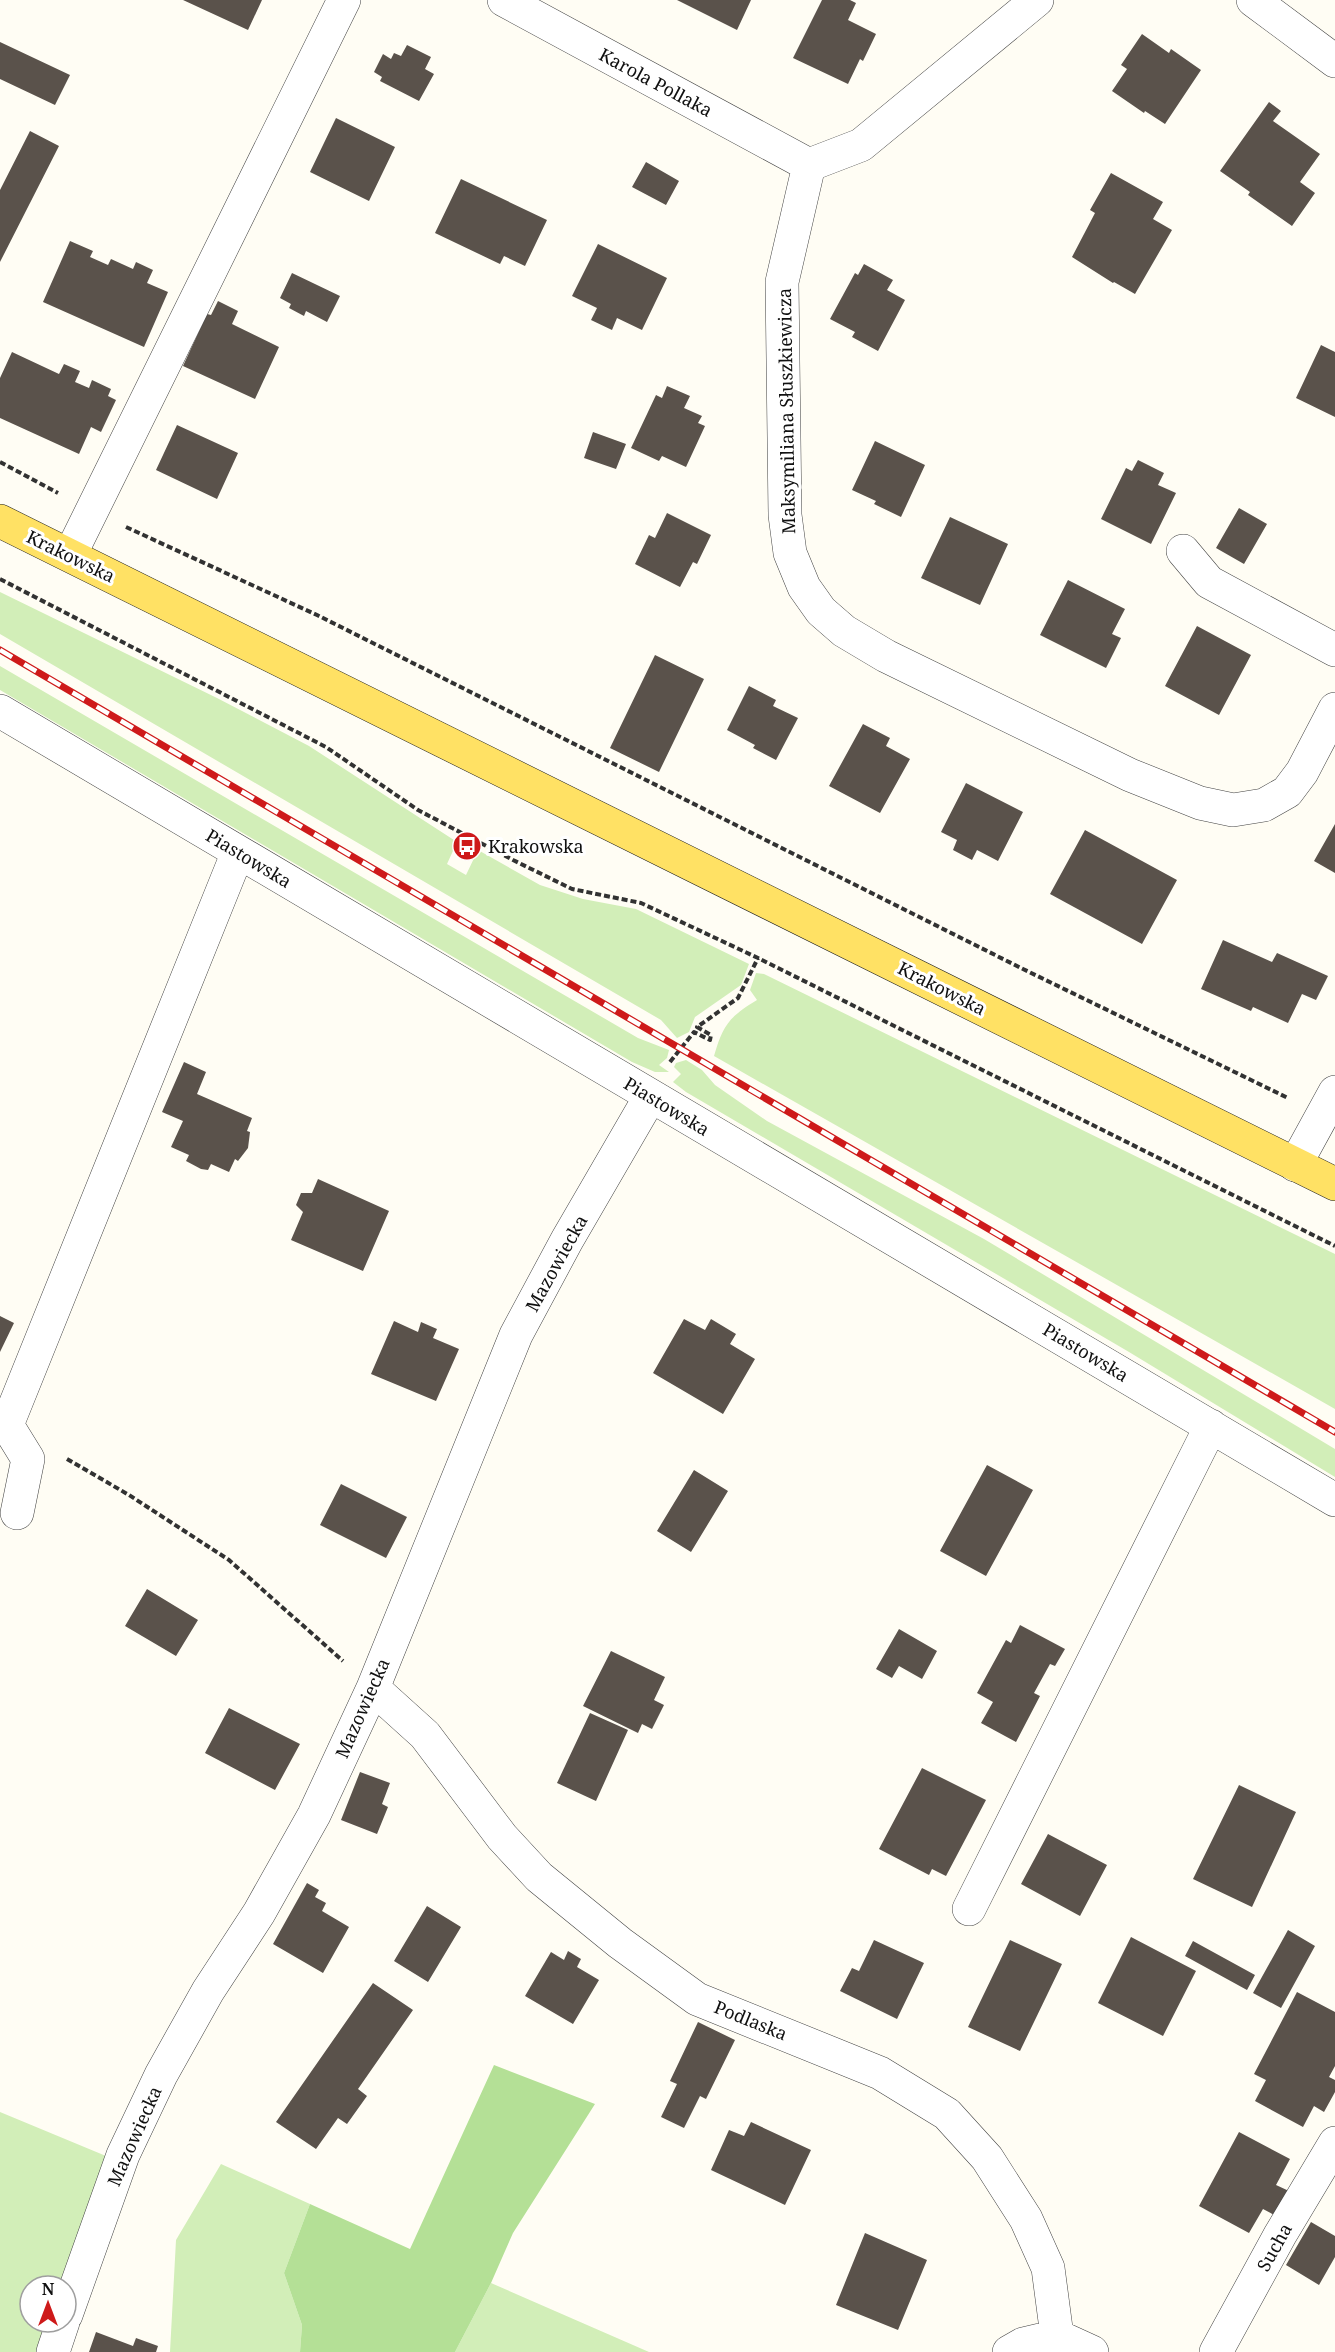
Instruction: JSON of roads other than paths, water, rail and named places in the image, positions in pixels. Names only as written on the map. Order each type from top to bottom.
[{"type":"main road","name":"Krakowska","points":[[0,521],[1335,1184]]},
{"type":"street","points":[[70,555],[344,0]]},
{"type":"street","name":"Karola Pollaka","points":[[504,0],[809,165]]},
{"type":"street","points":[[809,165],[861,145],[1037,0]]},
{"type":"street","points":[[1253,0],[1335,61]]},
{"type":"street","name":"Maksymiliana Słuszkiewicza","points":[[809,165],[782,282],[786,515],[790,553],[804,587],[821,611],[844,631],[886,656],[1130,775],[1200,803],[1233,810],[1264,805],[1287,792],[1302,772],[1335,709]]},
{"type":"street","points":[[1183,551],[1209,582],[1335,650]]},
{"type":"street","name":"Piastowska","points":[[0,711],[1335,1500]]},
{"type":"street","points":[[17,1513],[28,1459],[4,1423],[238,852]]},
{"type":"street","name":"Mazowiecka","points":[[78,2281],[123,2155],[161,2074],[208,1991],[259,1913],[314,1815],[373,1688],[516,1335],[567,1240],[650,1096]]},
{"type":"street","points":[[1295,1165],[1329,1104]]},
{"type":"street","points":[[969,1909],[1211,1426]]},
{"type":"street","name":"Podlaska","points":[[373,1688],[425,1736],[502,1837],[539,1877],[620,1943],[697,1999],[880,2073],[947,2114],[987,2158],[1026,2219],[1048,2268],[1057,2336]]},
{"type":"street","name":"Sucha","points":[[1216,2352],[1280,2235],[1335,2143]]},
{"type":"street","points":[[53,2352],[59,2334]]},
{"type":"street","points":[[1009,2352],[1023,2344],[1057,2336],[1092,2352]]},
{"type":"railway","points":[[0,650],[1335,1432]]},
{"type":"place","name":"Krakowska","points":[[467,846]]}]
